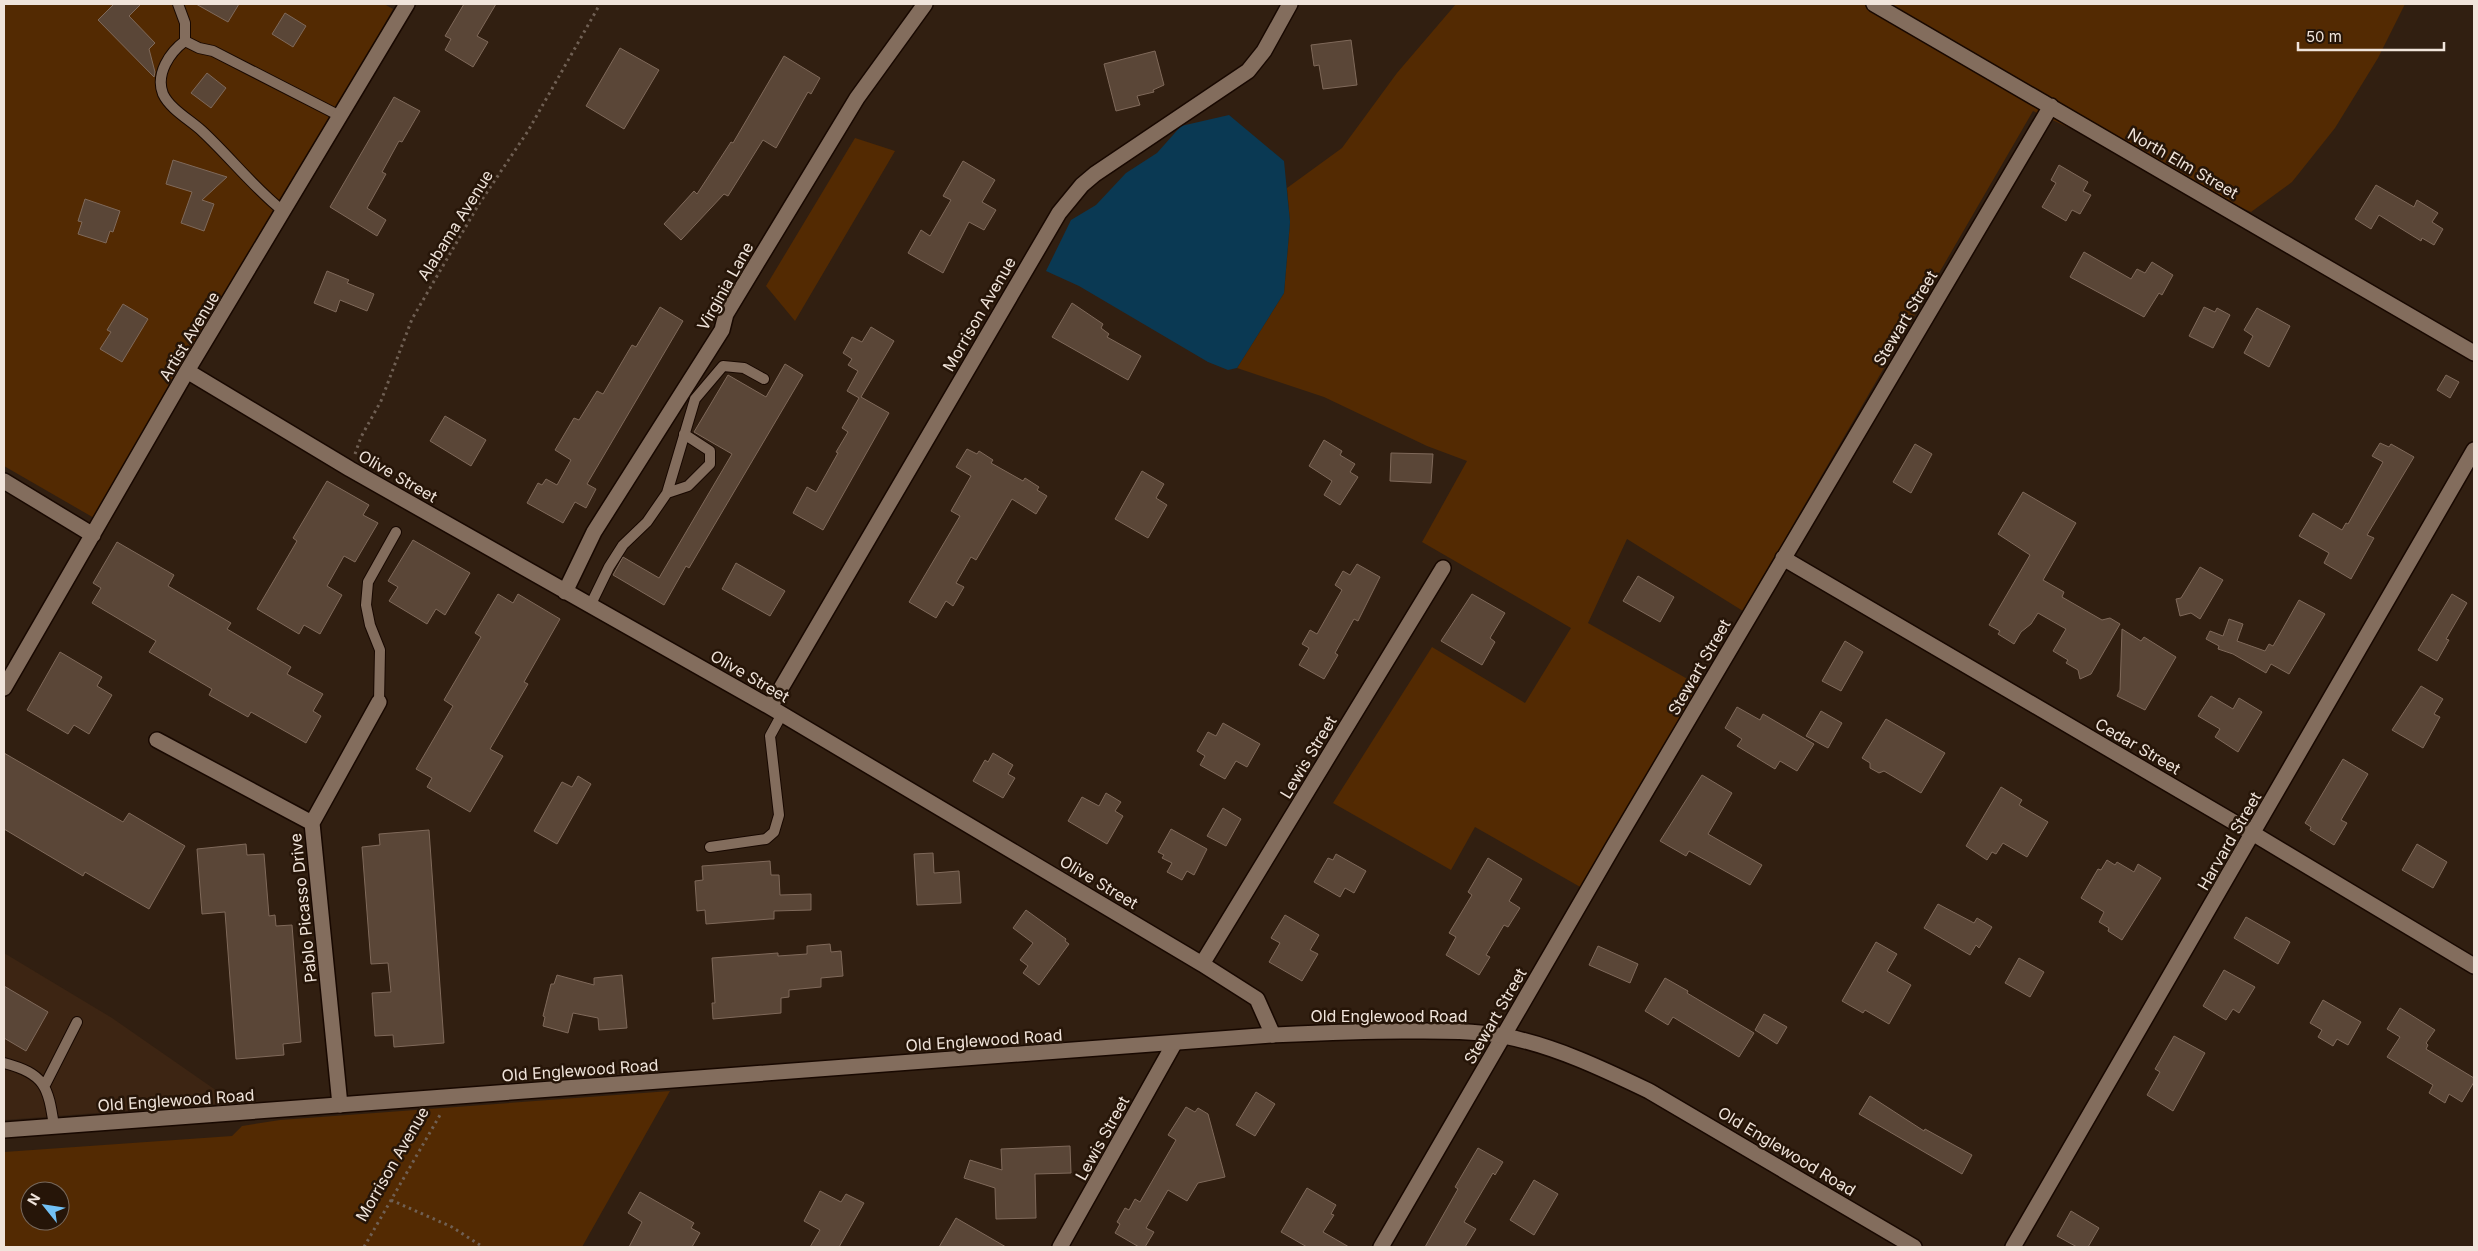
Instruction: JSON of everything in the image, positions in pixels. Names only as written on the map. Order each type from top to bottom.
[{"type":"street","name":"Artist Avenue","points":[[4,688],[187,371],[407,4]]},
{"type":"street","name":"Virginia Lane","points":[[565,592],[594,532],[722,330],[726,314],[856,98],[925,4]]},
{"type":"street","name":"Morrison Avenue","points":[[776,710],[1059,213],[1082,184],[1095,174],[1248,71],[1264,51],[1290,4]]},
{"type":"street","name":"North Elm Street","points":[[1874,4],[2474,353]]},
{"type":"street","name":"Stewart Street","points":[[1381,1247],[1783,558],[2051,106]]},
{"type":"street","name":"Olive Street","points":[[187,371],[350,469],[776,710],[1202,964],[1257,999],[1273,1035]]},
{"type":"street","name":"Harvard Street","points":[[2013,1247],[2254,834],[2474,450]]},
{"type":"street","points":[[4,481],[93,535]]},
{"type":"street","name":"Cedar Street","points":[[1783,558],[2254,834],[2474,966]]},
{"type":"street","name":"Lewis Street","points":[[1202,964],[1443,568]]},
{"type":"street","points":[[312,823],[379,702]]},
{"type":"street","name":"Pablo Picasso Drive","points":[[157,740],[312,823],[340,1105]]},
{"type":"street","name":"Old Englewood Road","points":[[4,1130],[1174,1044],[1273,1035],[1451,1030],[1503,1036],[1548,1048],[1606,1070],[1649,1091],[1914,1247]]},
{"type":"street","name":"Lewis Street","points":[[1060,1247],[1174,1044]]},
{"type":"lane","points":[[178,4],[186,23],[185,41],[167,58],[161,87],[164,95],[169,102],[203,132],[258,190],[283,211]]},
{"type":"lane","points":[[185,41],[199,48],[213,51],[340,116]]},
{"type":"lane","points":[[590,606],[609,567],[623,545],[647,522],[667,493],[695,398],[723,366],[744,368],[764,378]]},
{"type":"lane","points":[[667,493],[688,486],[710,464],[710,451],[684,434]]},
{"type":"lane","points":[[379,702],[380,650],[370,625],[366,605],[368,582],[396,532]]},
{"type":"lane","points":[[710,847],[766,839],[774,832],[779,815],[770,736],[776,710]]},
{"type":"lane","points":[[45,1085],[77,1022]]},
{"type":"lane","points":[[4,1063],[25,1068],[38,1077],[45,1085],[50,1098],[54,1126]]},
{"type":"path","name":"Alabama Avenue","points":[[350,469],[361,437],[381,401],[412,318],[470,220],[528,131],[600,4]]},
{"type":"path","name":"Morrison Avenue","points":[[364,1247],[450,1097]]},
{"type":"path","points":[[391,1200],[452,1227],[483,1247]]},
{"type":"shaded area","points":[[4,4],[384,4],[393,9],[189,375],[108,526],[4,466]]},
{"type":"shaded area","points":[[1456,4],[2405,4],[2378,58],[2335,128],[2292,182],[2251,212],[2033,111],[1743,611],[1627,539],[1588,623],[1700,686],[1582,888],[1475,827],[1451,870],[1333,803],[1432,647],[1525,703],[1571,628],[1422,542],[1467,461],[1427,446],[1324,397],[1237,368],[1284,293],[1290,222],[1287,188],[1342,148],[1397,73]]},
{"type":"shaded area","points":[[855,138],[895,151],[795,321],[766,286]]},
{"type":"shaded area","points":[[4,953],[112,1018],[217,1091],[229,1103],[4,1120]]},
{"type":"shaded area","points":[[670,1091],[582,1247],[4,1247],[4,1152],[232,1136],[242,1126],[280,1120]]},
{"type":"water","points":[[1229,115],[1284,161],[1290,222],[1284,293],[1237,368],[1228,370],[1208,362],[1079,286],[1046,271],[1071,220],[1096,205],[1126,173],[1157,153],[1181,126]]},
{"type":"building","points":[[114,4],[141,4],[129,16],[155,43],[149,49],[155,72],[154,77],[98,20]]},
{"type":"building","points":[[196,4],[239,4],[228,22]]},
{"type":"building","points":[[464,4],[496,4],[477,36],[488,42],[473,67],[445,50],[451,39],[445,36]]},
{"type":"building","points":[[285,13],[306,26],[293,47],[272,34]]},
{"type":"building","points":[[1351,40],[1357,85],[1323,89],[1319,65],[1314,66],[1311,45]]},
{"type":"building","points":[[620,48],[659,70],[624,129],[586,106]]},
{"type":"building","points":[[1155,51],[1164,85],[1153,90],[1154,92],[1137,96],[1140,105],[1116,111],[1104,64]]},
{"type":"building","points":[[784,56],[820,78],[811,94],[808,92],[776,148],[763,140],[728,196],[724,194],[681,240],[664,224],[694,191],[697,194],[731,142],[733,143]]},
{"type":"building","points":[[207,73],[226,88],[211,108],[191,93]]},
{"type":"building","points":[[394,97],[420,111],[402,142],[399,141],[382,172],[386,174],[367,208],[386,220],[377,236],[330,207]]},
{"type":"building","points":[[173,160],[227,177],[202,200],[214,204],[204,231],[181,223],[192,192],[166,184]]},
{"type":"building","points":[[963,161],[995,180],[982,202],[996,210],[984,230],[969,222],[943,273],[908,253],[921,230],[930,236],[951,200],[943,196]]},
{"type":"building","points":[[2059,165],[2088,182],[2083,191],[2091,195],[2080,214],[2072,210],[2066,221],[2042,207],[2056,183],[2051,180]]},
{"type":"building","points":[[2376,185],[2414,207],[2417,200],[2438,213],[2432,222],[2443,229],[2434,245],[2422,238],[2421,241],[2379,215],[2371,229],[2355,219]]},
{"type":"building","points":[[85,199],[120,211],[113,232],[110,231],[106,243],[78,234],[82,222],[78,221]]},
{"type":"building","points":[[2084,252],[2131,279],[2137,269],[2145,273],[2152,262],[2173,275],[2162,295],[2159,293],[2144,317],[2070,277]]},
{"type":"building","points":[[327,271],[349,280],[347,283],[374,294],[367,311],[340,300],[336,312],[314,303]]},
{"type":"building","points":[[1072,303],[1103,324],[1101,328],[1109,334],[1107,337],[1141,356],[1128,380],[1052,337]]},
{"type":"building","points":[[123,304],[148,319],[122,362],[100,349],[111,332],[107,330]]},
{"type":"building","points":[[660,307],[683,321],[587,484],[596,489],[586,508],[575,502],[563,523],[527,503],[538,483],[542,485],[546,479],[557,485],[571,460],[555,450],[574,418],[579,420],[597,391],[603,394],[632,345],[636,347]]},
{"type":"building","points":[[2204,307],[2215,312],[2217,308],[2230,315],[2213,348],[2189,336]]},
{"type":"building","points":[[2257,308],[2290,326],[2269,367],[2244,353],[2253,336],[2244,330]]},
{"type":"building","points":[[871,327],[894,341],[861,397],[889,413],[823,530],[793,513],[807,487],[816,492],[848,432],[842,428],[859,398],[847,391],[858,371],[848,365],[852,359],[843,353],[852,337],[862,342]]},
{"type":"building","points":[[785,364],[803,375],[689,568],[686,566],[664,605],[613,575],[623,557],[659,578],[732,454],[694,432],[728,375],[766,397]]},
{"type":"building","points":[[2446,375],[2459,382],[2450,398],[2437,390]]},
{"type":"building","points":[[445,416],[486,440],[471,466],[430,441]]},
{"type":"building","points":[[1324,440],[1342,451],[1340,455],[1355,464],[1350,472],[1358,477],[1340,505],[1324,495],[1332,481],[1309,466]]},
{"type":"building","points":[[2380,443],[2389,447],[2391,444],[2414,457],[2367,535],[2374,538],[2351,579],[2324,563],[2329,553],[2299,536],[2313,513],[2342,530],[2346,523],[2348,524],[2383,462],[2372,456]]},
{"type":"building","points":[[1915,444],[1932,454],[1911,493],[1893,482]]},
{"type":"building","points":[[967,449],[977,454],[979,451],[993,460],[991,463],[1023,481],[1025,478],[1039,487],[1037,490],[1047,496],[1036,514],[1012,499],[976,560],[971,557],[956,583],[964,587],[953,606],[946,601],[936,618],[909,602],[960,516],[951,511],[971,476],[956,467]]},
{"type":"building","points":[[1391,453],[1433,454],[1431,483],[1390,481]]},
{"type":"building","points":[[1142,471],[1164,484],[1156,498],[1167,505],[1148,538],[1115,519]]},
{"type":"building","points":[[327,481],[369,505],[363,515],[378,523],[355,562],[344,556],[327,586],[342,595],[320,634],[304,625],[299,634],[257,609],[297,541],[293,538]]},
{"type":"building","points":[[2023,492],[2076,523],[2043,580],[2064,592],[2062,597],[2102,620],[2110,618],[2120,624],[2091,674],[2080,679],[2078,670],[2066,663],[2068,660],[2053,651],[2066,629],[2038,613],[2031,624],[2021,632],[2014,644],[1998,634],[2000,631],[1989,625],[2030,555],[1998,534]]},
{"type":"building","points":[[413,540],[470,573],[445,615],[436,609],[427,624],[389,601],[398,587],[388,581]]},
{"type":"building","points":[[117,542],[174,575],[168,586],[231,623],[227,629],[291,667],[287,674],[323,694],[313,711],[321,716],[306,743],[251,712],[248,717],[209,695],[212,689],[149,652],[156,641],[92,603],[101,588],[93,583]]},
{"type":"building","points":[[736,563],[785,591],[770,616],[722,589]]},
{"type":"building","points":[[1357,564],[1380,577],[1358,621],[1354,619],[1335,653],[1338,655],[1324,679],[1299,665],[1309,648],[1302,644],[1310,630],[1317,634],[1342,590],[1335,585],[1343,571],[1350,575]]},
{"type":"building","points":[[2200,567],[2223,580],[2200,619],[2191,613],[2180,616],[2176,599],[2181,598]]},
{"type":"building","points":[[1638,576],[1674,597],[1660,622],[1623,601]]},
{"type":"building","points":[[498,594],[513,603],[518,594],[560,619],[524,682],[528,684],[490,749],[503,756],[470,812],[427,787],[432,778],[416,769],[453,706],[444,700],[481,637],[475,633]]},
{"type":"building","points":[[1472,594],[1505,613],[1490,638],[1495,642],[1482,665],[1441,641]]},
{"type":"building","points":[[2452,594],[2467,603],[2446,639],[2449,640],[2437,661],[2418,650]]},
{"type":"building","points":[[2299,600],[2325,614],[2289,674],[2271,664],[2266,673],[2233,654],[2218,649],[2219,646],[2206,639],[2210,631],[2223,636],[2229,619],[2243,624],[2237,641],[2265,651],[2269,644],[2273,646]]},
{"type":"building","points":[[2122,629],[2141,641],[2144,637],[2176,657],[2145,710],[2117,696],[2120,690]]},
{"type":"building","points":[[1845,641],[1863,652],[1841,691],[1822,681]]},
{"type":"building","points":[[60,652],[102,677],[97,686],[112,695],[89,734],[74,725],[68,734],[27,710]]},
{"type":"building","points":[[2421,686],[2443,699],[2434,714],[2440,717],[2423,748],[2392,730]]},
{"type":"building","points":[[2211,696],[2233,709],[2239,698],[2262,712],[2238,752],[2215,737],[2220,729],[2198,716]]},
{"type":"building","points":[[1737,707],[1760,720],[1763,714],[1814,744],[1797,771],[1780,761],[1775,769],[1737,746],[1742,739],[1725,728]]},
{"type":"building","points":[[1821,711],[1842,723],[1828,748],[1806,736]]},
{"type":"building","points":[[1886,719],[1945,753],[1921,793],[1884,771],[1879,773],[1870,768],[1870,763],[1862,758]]},
{"type":"building","points":[[1223,723],[1260,744],[1247,767],[1236,761],[1225,779],[1200,765],[1205,756],[1197,751],[1208,732],[1216,736]]},
{"type":"building","points":[[4,753],[123,822],[129,813],[185,846],[149,909],[85,872],[83,876],[4,829]]},
{"type":"building","points":[[993,753],[1013,765],[1008,774],[1015,778],[1003,798],[973,781],[985,760],[988,762]]},
{"type":"building","points":[[2343,759],[2368,774],[2341,820],[2347,823],[2334,845],[2310,830],[2311,827],[2305,823]]},
{"type":"building","points":[[1702,775],[1732,793],[1708,834],[1762,865],[1750,885],[1689,851],[1686,856],[1660,841]]},
{"type":"building","points":[[578,776],[591,784],[557,844],[534,831],[562,782],[572,787]]},
{"type":"building","points":[[2001,787],[2022,800],[2019,805],[2048,822],[2027,857],[2003,843],[1996,854],[1992,852],[1987,860],[1966,846]]},
{"type":"building","points":[[1106,793],[1121,802],[1115,811],[1123,816],[1107,844],[1068,821],[1082,797],[1099,806]]},
{"type":"building","points":[[1223,808],[1241,819],[1226,846],[1207,836]]},
{"type":"building","points":[[1171,829],[1207,849],[1194,875],[1187,871],[1182,880],[1167,872],[1172,863],[1162,858],[1164,855],[1158,852]]},
{"type":"building","points":[[429,830],[444,1043],[394,1047],[393,1035],[375,1036],[372,993],[391,992],[388,963],[371,964],[362,847],[380,845],[379,834]]},
{"type":"building","points":[[246,844],[247,855],[264,854],[269,916],[275,915],[276,926],[292,925],[301,1042],[283,1044],[284,1055],[236,1059],[225,912],[202,914],[197,849]]},
{"type":"building","points":[[2417,844],[2447,862],[2433,888],[2402,870]]},
{"type":"building","points":[[933,853],[934,873],[959,871],[961,903],[917,905],[914,854]]},
{"type":"building","points":[[1336,854],[1366,871],[1354,893],[1345,888],[1340,897],[1314,882],[1328,858],[1333,860]]},
{"type":"building","points":[[1488,858],[1522,879],[1509,901],[1520,908],[1508,927],[1504,925],[1486,955],[1490,957],[1479,975],[1446,955],[1456,937],[1449,933],[1472,895],[1468,892]]},
{"type":"building","points":[[2107,860],[2115,865],[2117,862],[2134,872],[2138,864],[2161,878],[2122,940],[2108,931],[2109,928],[2099,922],[2104,912],[2081,898],[2098,869],[2101,870]]},
{"type":"building","points":[[770,861],[771,875],[779,875],[780,895],[811,894],[811,910],[774,911],[774,919],[706,924],[705,910],[697,911],[695,881],[703,880],[702,866]]},
{"type":"building","points":[[1938,904],[1974,923],[1977,918],[1992,927],[1979,948],[1976,945],[1970,955],[1924,928]]},
{"type":"building","points":[[1026,910],[1066,939],[1065,941],[1069,944],[1039,985],[1023,973],[1028,966],[1020,960],[1033,943],[1013,928]]},
{"type":"building","points":[[1285,915],[1319,935],[1310,950],[1318,954],[1302,981],[1269,962],[1280,943],[1271,938]]},
{"type":"building","points":[[2246,917],[2290,942],[2278,964],[2234,938]]},
{"type":"building","points":[[1876,942],[1897,954],[1887,971],[1911,985],[1889,1024],[1865,1010],[1863,1013],[1842,1001]]},
{"type":"building","points":[[830,944],[831,952],[841,951],[843,976],[821,978],[821,987],[789,990],[789,997],[781,998],[781,1013],[713,1019],[712,1003],[715,1003],[712,958],[778,953],[778,956],[807,954],[807,946]]},
{"type":"building","points":[[1598,946],[1638,964],[1630,983],[1589,965]]},
{"type":"building","points":[[2019,958],[2044,972],[2030,997],[2005,983]]},
{"type":"building","points":[[2224,970],[2255,987],[2239,1013],[2233,1009],[2226,1020],[2203,1006]]},
{"type":"building","points":[[557,975],[594,985],[594,978],[622,975],[627,1028],[599,1030],[598,1018],[573,1013],[568,1033],[543,1026],[545,1017],[543,1016],[551,984],[554,984]]},
{"type":"building","points":[[1665,978],[1754,1033],[1739,1057],[1673,1017],[1668,1025],[1645,1011]]},
{"type":"building","points":[[4,986],[48,1012],[26,1051],[4,1038]]},
{"type":"building","points":[[2323,1000],[2361,1022],[2348,1045],[2337,1039],[2333,1046],[2318,1037],[2322,1030],[2310,1023]]},
{"type":"building","points":[[2400,1008],[2435,1030],[2426,1043],[2428,1045],[2426,1049],[2474,1078],[2474,1082],[2462,1102],[2449,1094],[2445,1103],[2429,1093],[2433,1085],[2387,1057],[2400,1037],[2387,1029]]},
{"type":"building","points":[[1764,1014],[1787,1027],[1777,1044],[1755,1030]]},
{"type":"building","points":[[2174,1036],[2205,1053],[2173,1111],[2147,1095],[2160,1072],[2155,1069]]},
{"type":"building","points":[[1256,1092],[1275,1104],[1255,1136],[1236,1125]]},
{"type":"building","points":[[1870,1096],[1924,1131],[1925,1129],[1972,1155],[1962,1174],[1859,1114]]},
{"type":"building","points":[[1186,1107],[1195,1112],[1198,1108],[1208,1114],[1225,1177],[1198,1183],[1187,1201],[1168,1190],[1146,1228],[1154,1232],[1145,1247],[1139,1247],[1115,1233],[1120,1224],[1117,1222],[1125,1208],[1129,1210],[1135,1199],[1140,1202],[1176,1140],[1168,1135]]},
{"type":"building","points":[[1070,1146],[1071,1173],[1035,1174],[1036,1218],[996,1219],[995,1188],[964,1178],[970,1160],[1002,1170],[1001,1149]]},
{"type":"building","points":[[1478,1148],[1503,1162],[1495,1175],[1493,1173],[1464,1222],[1476,1229],[1465,1247],[1425,1247],[1458,1189],[1455,1187]]},
{"type":"building","points":[[1534,1180],[1558,1194],[1534,1235],[1510,1220]]},
{"type":"building","points":[[1307,1188],[1336,1205],[1331,1214],[1334,1215],[1323,1232],[1349,1247],[1307,1247],[1281,1232]]},
{"type":"building","points":[[820,1191],[841,1202],[846,1194],[864,1203],[839,1247],[810,1247],[820,1230],[804,1221]]},
{"type":"building","points":[[640,1192],[694,1223],[691,1228],[700,1233],[692,1247],[629,1247],[642,1222],[628,1213]]},
{"type":"building","points":[[2071,1211],[2099,1228],[2088,1247],[2077,1247],[2057,1236]]},
{"type":"building","points":[[956,1218],[1006,1247],[939,1247]]}]
